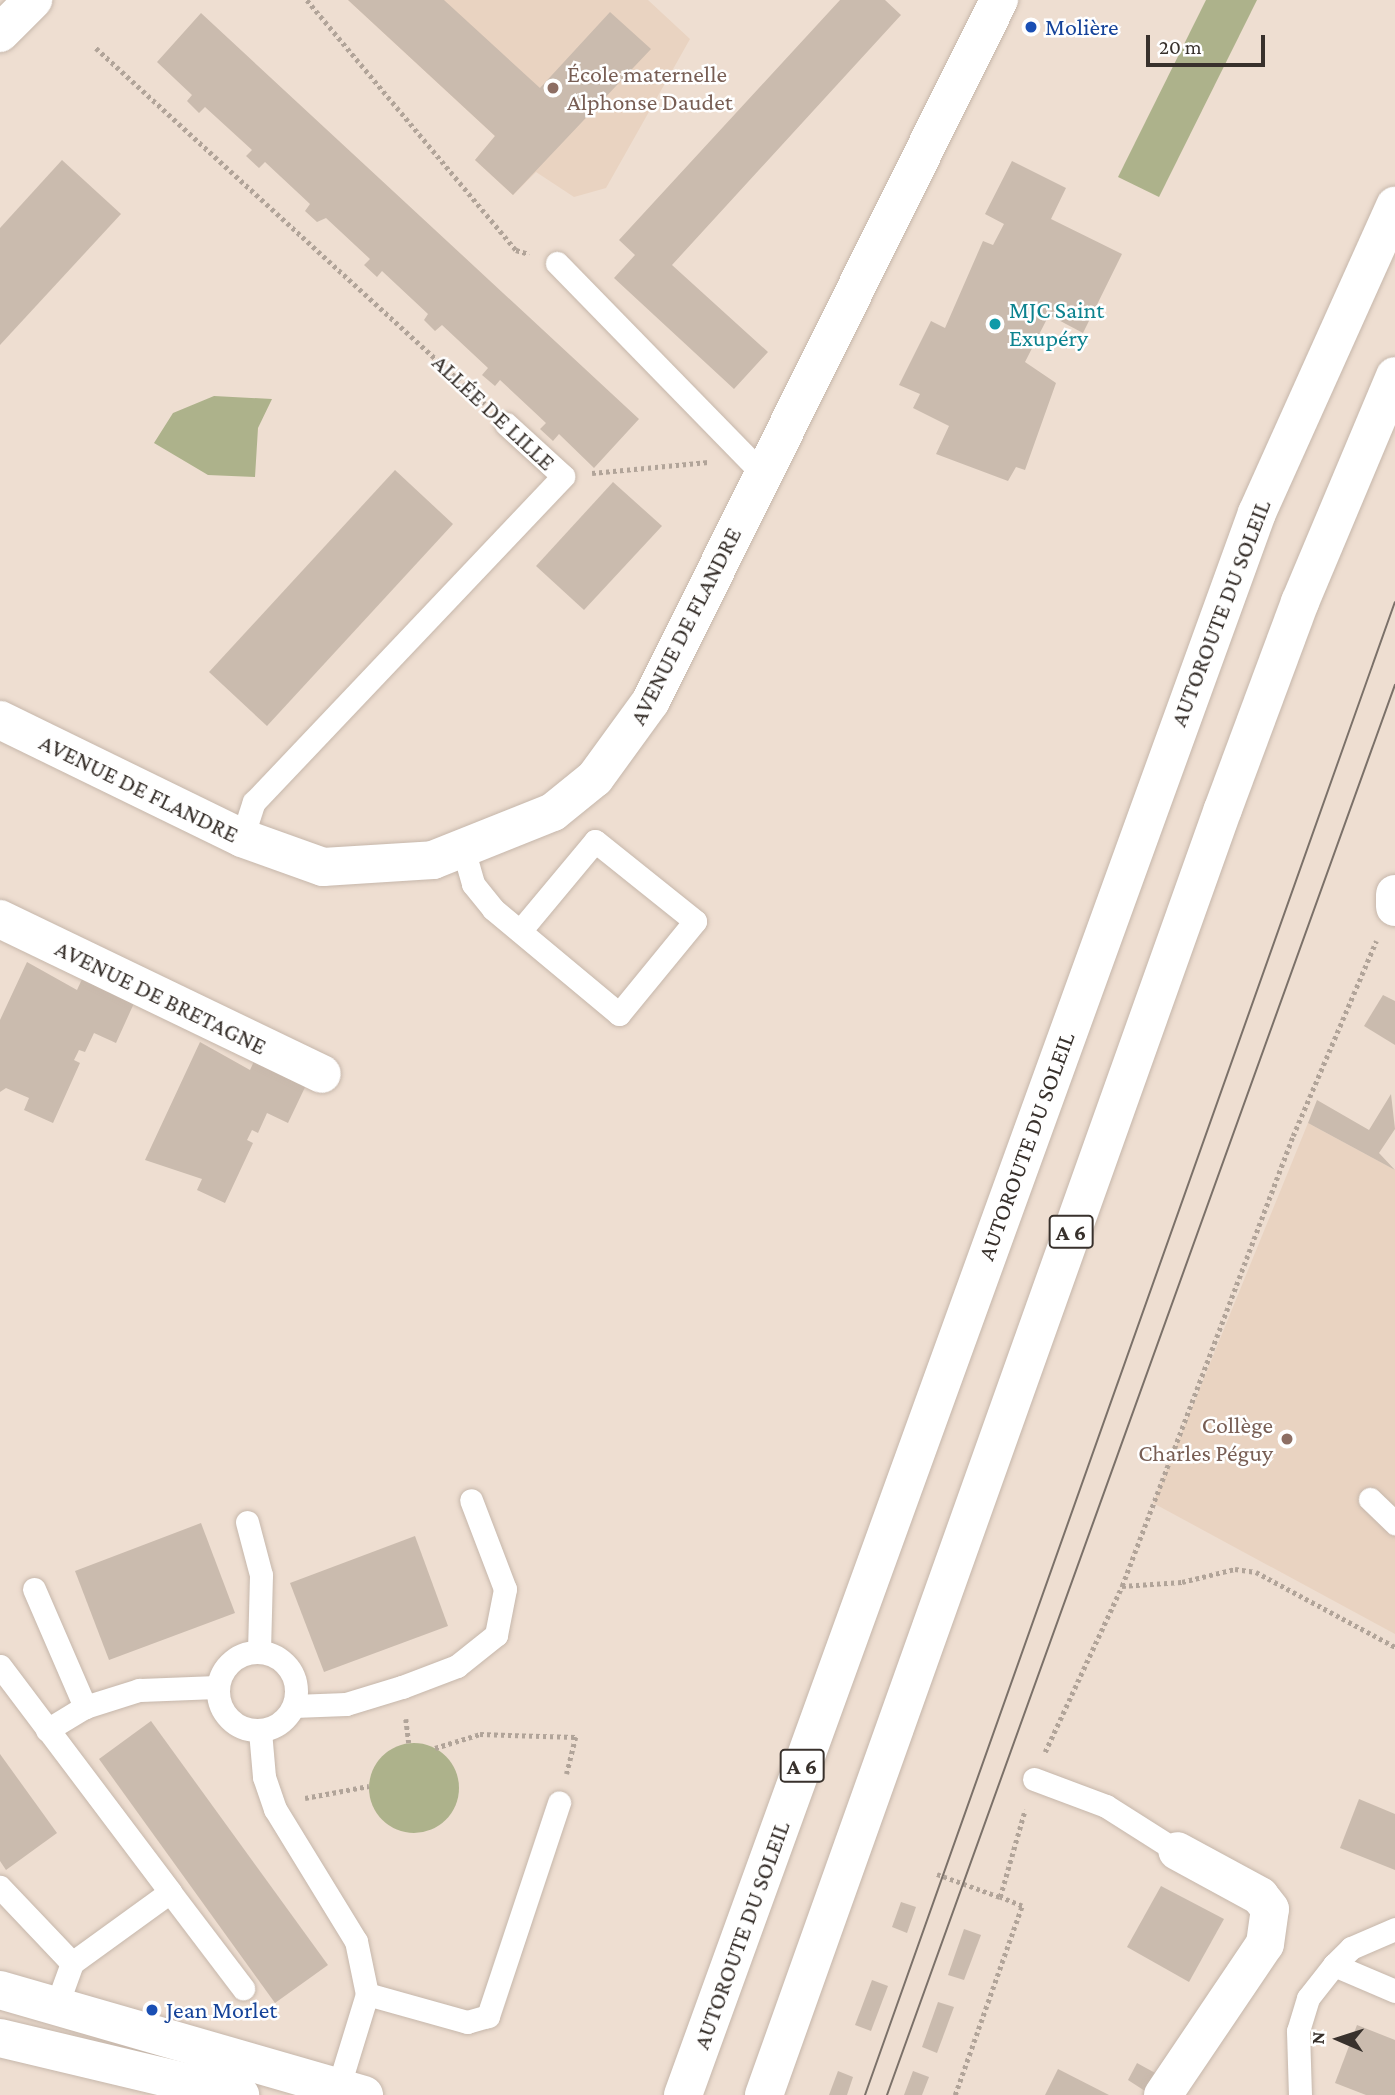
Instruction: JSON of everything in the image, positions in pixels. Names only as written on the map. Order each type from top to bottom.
[{"type":"main road","points":[[0,33],[33,0]]},
{"type":"main road","name":"AVENUE DE FLANDRE","points":[[0,720],[242,838],[323,867],[396,865],[464,852],[553,812],[595,778],[626,740],[752,463],[999,0]]},
{"type":"main road","name":"AUTOROUTE DU SOLEIL","points":[[683,2095],[1238,564],[1395,206]]},
{"type":"main road","name":"A 6","points":[[764,2095],[1223,809],[1300,601],[1395,376]]},
{"type":"main road","name":"AVENUE DE BRETAGNE","points":[[0,919],[323,1074]]},
{"type":"main road","points":[[1163,2095],[1265,1944],[1270,1909],[1260,1896],[1177,1851]]},
{"type":"main road","points":[[0,1990],[55,2010],[203,2047],[346,2092]]},
{"type":"main road","points":[[6,2048],[195,2090],[240,2095]]},
{"type":"lane","points":[[557,263],[752,463]]},
{"type":"lane","name":"ALLÉE DE LILLE","points":[[242,838],[254,802],[563,476],[506,424]]},
{"type":"lane","points":[[464,852],[473,884],[520,931],[619,1014],[695,921],[595,841],[520,931]]},
{"type":"lane","points":[[1370,1499],[1395,1523]]},
{"type":"lane","points":[[259,1651],[231,1661],[218,1687],[229,1719],[260,1731],[274,1727],[294,1706],[346,1704],[457,1666],[496,1635],[505,1589],[471,1500]]},
{"type":"lane","points":[[247,1522],[261,1574],[259,1651]]},
{"type":"lane","points":[[34,1589],[85,1707]]},
{"type":"lane","points":[[259,1651],[291,1670],[294,1706]]},
{"type":"lane","points":[[0,1666],[243,1988]]},
{"type":"lane","points":[[47,1730],[85,1707],[139,1690],[218,1687]]},
{"type":"lane","points":[[260,1731],[264,1777],[275,1809],[356,1941],[367,1994],[346,2092]]},
{"type":"lane","points":[[1031,1788],[1106,1806],[1177,1851]]},
{"type":"lane","points":[[367,1994],[467,2022],[488,2016],[559,1802]]},
{"type":"lane","points":[[0,1886],[72,1963]]},
{"type":"lane","points":[[55,2010],[72,1963],[170,1892]]},
{"type":"lane","points":[[1300,2095],[1298,2031],[1308,1998],[1351,1948],[1395,1929]]},
{"type":"lane","points":[[1334,1965],[1395,1991]]},
{"type":"lane","points":[[195,2090],[203,2047]]},
{"type":"path","points":[[307,0],[516,250],[557,263]]},
{"type":"path","name":"ALLÉE DE LILLE","points":[[96,48],[506,424]]},
{"type":"path","points":[[563,476],[729,460],[752,463]]},
{"type":"path","points":[[1059,1720],[1122,1586],[1293,1136],[1394,902]]},
{"type":"path","points":[[1122,1586],[1182,1582],[1235,1569],[1256,1572],[1395,1647]]},
{"type":"path","points":[[435,1748],[480,1734],[576,1737],[559,1802]]},
{"type":"path","points":[[275,1809],[288,1801],[369,1786]]},
{"type":"path","points":[[1000,1897],[1031,1788]]},
{"type":"path","points":[[937,1874],[1022,1906],[955,2095]]},
{"type":"shaded area","name":"École maternelle Alphonse Daudet","points":[[348,0],[648,0],[690,39],[606,188],[574,197],[536,172],[513,195],[475,160],[495,136]]},
{"type":"shaded area","name":"Collège Charles Péguy","points":[[1308,1123],[1395,1170],[1395,1634],[1153,1503]]},
{"type":"green space","points":[[1206,0],[1257,0],[1159,197],[1118,177]]},
{"type":"green space","points":[[214,396],[272,399],[258,428],[255,477],[208,475],[154,443],[173,413]]},
{"type":"green space","points":[[414,1743],[431,1746],[446,1756],[456,1771],[459,1788],[456,1805],[446,1820],[431,1830],[414,1833],[397,1830],[382,1820],[372,1805],[369,1788],[372,1771],[382,1756],[397,1746]]},
{"type":"building","points":[[348,0],[444,0],[540,88],[610,12],[651,49],[513,195],[475,160],[495,136]]},
{"type":"building","points":[[840,0],[885,0],[901,15],[672,265],[768,352],[734,389],[614,278],[635,255],[619,240]]},
{"type":"building","points":[[201,13],[639,419],[594,468],[559,434],[553,441],[540,429],[546,423],[500,380],[495,386],[482,375],[488,368],[442,325],[435,331],[424,320],[428,314],[382,271],[377,277],[364,265],[370,259],[326,218],[317,222],[305,211],[310,204],[265,162],[259,168],[246,156],[252,150],[205,107],[199,113],[187,101],[192,95],[157,62]]},
{"type":"building","points":[[62,160],[121,214],[0,345],[0,228]]},
{"type":"building","name":"MJC Saint Exupéry","points":[[1012,161],[1066,188],[1051,219],[1122,254],[1083,333],[1049,315],[1025,362],[1056,383],[1025,470],[1016,467],[1008,481],[936,454],[949,426],[913,408],[920,394],[899,385],[931,321],[945,328],[983,241],[993,245],[1004,224],[985,214]]},
{"type":"building","points":[[395,470],[453,524],[267,726],[209,672]]},
{"type":"building","points":[[613,482],[662,526],[584,610],[536,566]]},
{"type":"building","points":[[27,962],[77,990],[83,977],[135,1001],[116,1043],[94,1033],[85,1052],[79,1050],[74,1060],[80,1063],[53,1123],[24,1110],[29,1098],[6,1088],[0,1092],[0,1020]]},
{"type":"building","points":[[1383,995],[1395,1001],[1395,1045],[1364,1026]]},
{"type":"building","points":[[200,1042],[250,1070],[256,1057],[308,1081],[288,1123],[267,1113],[258,1133],[252,1130],[247,1140],[253,1143],[225,1203],[197,1190],[202,1179],[145,1160]]},
{"type":"building","points":[[1391,1094],[1395,1129],[1379,1153],[1395,1170],[1308,1123],[1317,1100],[1369,1130]]},
{"type":"building","points":[[201,1523],[235,1613],[109,1660],[75,1571]]},
{"type":"building","points":[[415,1536],[448,1626],[324,1672],[290,1583]]},
{"type":"building","points":[[151,1721],[328,1965],[275,2003],[99,1759]]},
{"type":"building","points":[[0,1754],[57,1833],[6,1870],[0,1861]]},
{"type":"building","points":[[1359,1799],[1395,1814],[1395,1870],[1340,1848]]},
{"type":"building","points":[[1161,1886],[1224,1919],[1189,1982],[1127,1947]]},
{"type":"building","points":[[901,1902],[916,1907],[907,1933],[892,1927]]},
{"type":"building","points":[[964,1929],[981,1935],[964,1980],[948,1975]]},
{"type":"building","points":[[872,1980],[888,1986],[871,2031],[855,2025]]},
{"type":"building","points":[[938,2002],[954,2007],[937,2053],[922,2047]]},
{"type":"building","points":[[1357,2025],[1395,2040],[1395,2095],[1366,2095],[1335,2083]]},
{"type":"building","points":[[1137,2063],[1157,2074],[1145,2091],[1128,2080]]},
{"type":"building","points":[[1058,2069],[1109,2095],[1045,2095]]},
{"type":"building","points":[[838,2071],[853,2077],[847,2095],[829,2095]]},
{"type":"building","points":[[913,2071],[929,2077],[922,2095],[904,2095]]},
{"type":"tram line","points":[[865,2095],[1395,602]]},
{"type":"tram line","points":[[887,2095],[1395,685]]},
{"type":"place","name":"Molière","points":[[1031,27]]},
{"type":"place","name":"École maternelle Alphonse Daudet","points":[[553,88]]},
{"type":"place","name":"MJC Saint Exupéry","points":[[995,324]]},
{"type":"place","name":"Collège Charles Péguy","points":[[1287,1439]]},
{"type":"place","name":"Jean Morlet","points":[[152,2010]]}]
